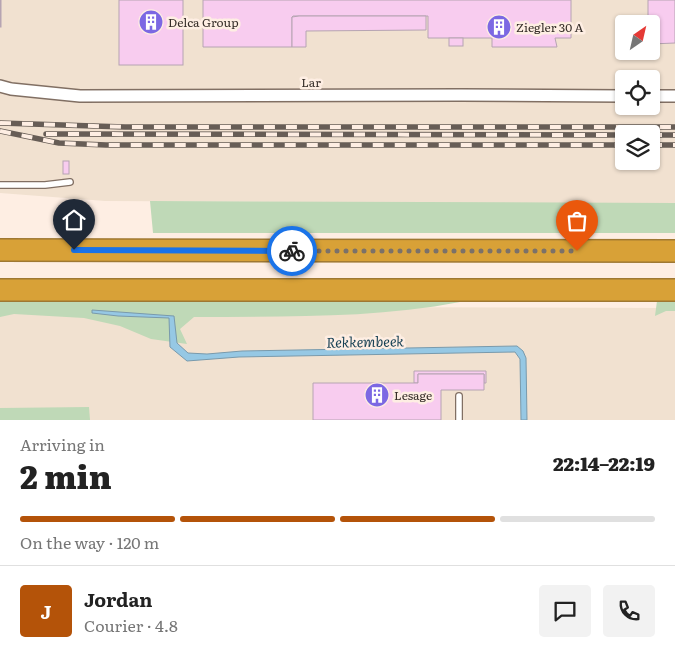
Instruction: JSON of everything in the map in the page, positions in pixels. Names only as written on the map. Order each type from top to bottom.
[{"type":"highway","points":[[0,250],[675,251]]},
{"type":"highway","points":[[0,290],[675,290]]},
{"type":"street","name":"Lar","points":[[0,86],[11,89],[80,96],[615,96]]},
{"type":"street","points":[[660,96],[675,96]]},
{"type":"lane","points":[[0,185],[45,186],[70,182]]},
{"type":"lane","points":[[459,396],[459,420]]},
{"type":"shaded area","points":[[0,0],[675,0],[675,204],[105,201],[0,193]]},
{"type":"shaded area","points":[[0,306],[675,308],[675,420],[0,420]]},
{"type":"green space","points":[[150,201],[675,203],[675,233],[153,233]]},
{"type":"green space","points":[[0,301],[460,302],[394,311],[327,316],[194,317],[180,329],[187,344],[151,339],[120,326],[84,318],[14,314],[0,317]]},
{"type":"green space","points":[[657,301],[675,301],[675,311],[666,311],[655,316]]},
{"type":"green space","points":[[89,407],[90,420],[0,420],[0,408]]},
{"type":"water","points":[[92,310],[174,316],[177,343],[188,353],[517,346],[523,351],[526,358],[527,420],[521,420],[520,359],[515,352],[239,357],[187,361],[170,347],[169,318],[118,316],[92,313]]},
{"type":"building","points":[[1,0],[1,27],[0,27]]},
{"type":"building","name":"Delca Group","points":[[119,0],[183,0],[183,65],[119,65]]},
{"type":"building","name":"Ziegler 30 A","points":[[203,0],[571,0],[571,38],[555,38],[557,47],[492,47],[492,38],[428,38],[428,16],[293,16],[292,47],[203,47]]},
{"type":"building","points":[[648,0],[675,0],[675,43],[660,44],[660,15],[648,15]]},
{"type":"building","points":[[426,16],[426,30],[306,31],[306,47],[292,47],[292,17]]},
{"type":"building","points":[[449,38],[463,38],[463,46],[449,46]]},
{"type":"building","points":[[63,161],[69,161],[69,174],[63,174]]},
{"type":"building","points":[[414,371],[486,371],[486,383],[484,383],[484,374],[418,374],[418,383],[414,383]]},
{"type":"building","name":"Lesage","points":[[418,374],[484,374],[484,390],[441,390],[441,420],[313,420],[313,383],[418,383]]},
{"type":"railway","points":[[0,123],[125,127],[675,127]]},
{"type":"railway","points":[[0,131],[59,143],[106,145],[615,145]]},
{"type":"railway","points":[[46,134],[615,135]]},
{"type":"railway","points":[[660,135],[675,135]]},
{"type":"railway","points":[[660,145],[675,145]]},
{"type":"way so far","points":[[292,251],[577,251]]},
{"type":"place","name":"Delca Group","points":[[151,22]]},
{"type":"place","name":"Ziegler 30 A","points":[[499,27]]},
{"type":"place","name":"Lesage","points":[[377,395]]},
{"type":"route","points":[[74,250],[292,251]]},
{"type":"water label","name":"Rekkembeek","points":[[365,341]]}]
